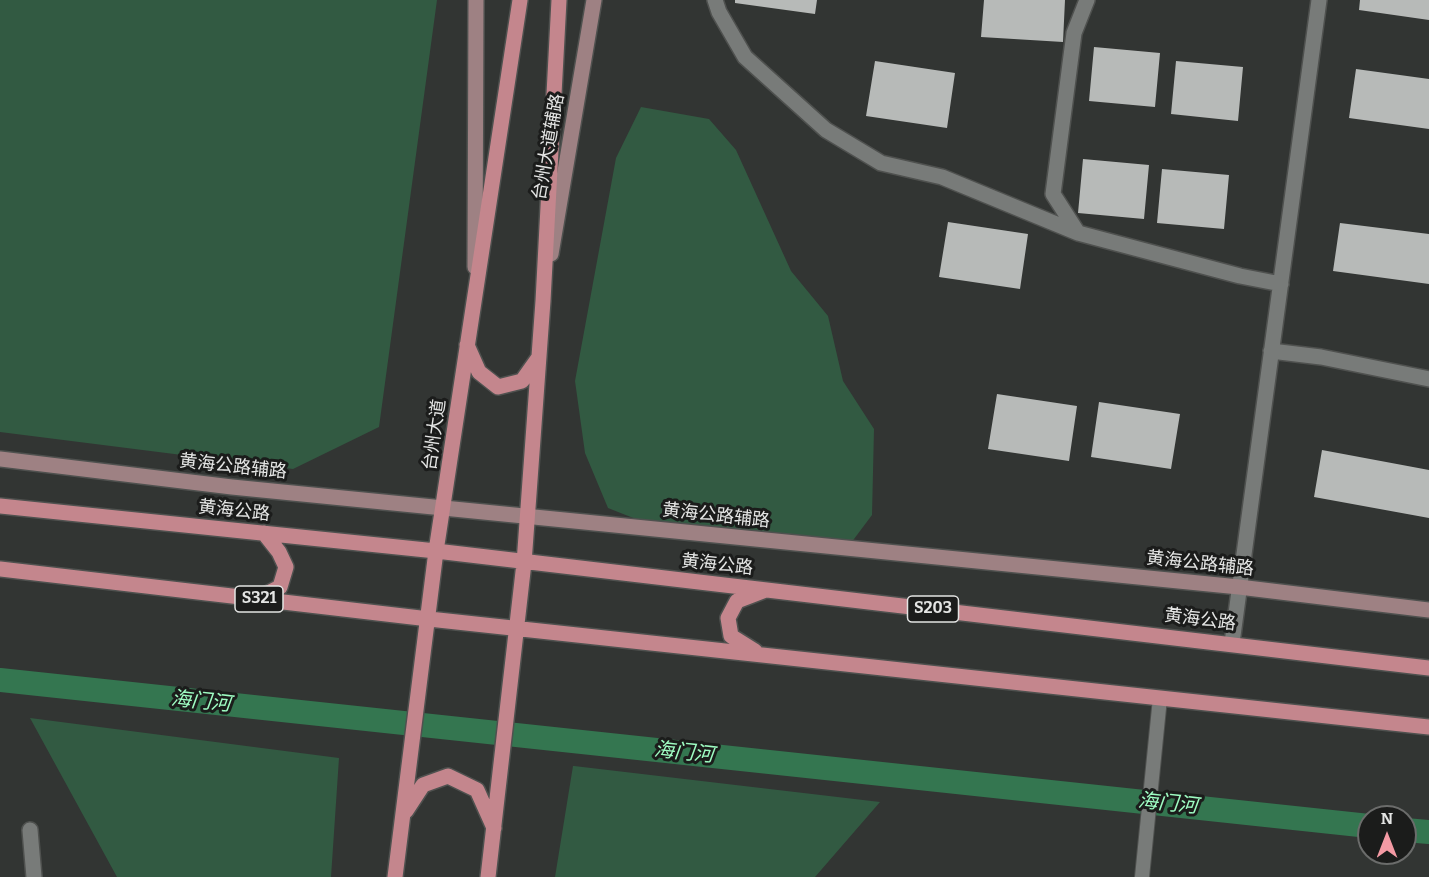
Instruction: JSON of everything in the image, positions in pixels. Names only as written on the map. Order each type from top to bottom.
[{"type":"main road","points":[[474,289],[476,0]]},
{"type":"main road","name":"台州大道","points":[[395,877],[436,551],[474,289],[520,0]]},
{"type":"main road","points":[[488,877],[519,627],[528,517],[543,301],[559,0]]},
{"type":"main road","name":"台州大道辅路","points":[[543,301],[594,0]]},
{"type":"main road","points":[[467,345],[479,372],[498,387],[522,381],[539,357]]},
{"type":"main road","name":"黄海公路辅路","points":[[0,459],[232,487],[1239,587],[1429,610]]},
{"type":"main road","name":"黄海公路","points":[[0,506],[436,551],[1429,668]]},
{"type":"main road","points":[[257,599],[280,587],[286,567],[279,552],[264,534]]},
{"type":"main road","name":"S321","points":[[0,569],[429,619],[519,627]]},
{"type":"main road","points":[[758,653],[731,636],[728,618],[737,601],[765,590]]},
{"type":"main road","points":[[519,627],[1429,727]]},
{"type":"main road","points":[[404,814],[423,784],[448,776],[477,790],[494,828]]},
{"type":"street","points":[[715,0],[719,12],[745,57],[826,130],[880,163],[942,177],[1078,233],[1240,276],[1281,284]]},
{"type":"street","points":[[1078,233],[1053,194],[1074,33],[1087,0]]},
{"type":"street","points":[[1232,643],[1319,0]]},
{"type":"street","points":[[1272,351],[1321,357],[1429,379]]},
{"type":"street","points":[[30,830],[34,877]]},
{"type":"lane","points":[[1142,877],[1149,826],[1160,698]]},
{"type":"green space","points":[[0,0],[437,0],[379,427],[293,469],[0,432]]},
{"type":"green space","points":[[641,107],[709,119],[736,150],[791,271],[828,316],[843,381],[874,429],[872,515],[851,543],[651,525],[608,508],[585,453],[575,381],[616,158]]},
{"type":"green space","points":[[30,718],[339,758],[331,877],[117,877]]},
{"type":"green space","points":[[573,766],[880,802],[815,877],[555,877]]},
{"type":"building","points":[[735,0],[817,0],[815,14],[735,3]]},
{"type":"building","points":[[984,0],[1065,0],[1063,42],[981,37]]},
{"type":"building","points":[[1360,0],[1429,0],[1429,20],[1359,10]]},
{"type":"building","points":[[1094,47],[1160,53],[1155,107],[1089,101]]},
{"type":"building","points":[[875,61],[955,73],[947,128],[866,116]]},
{"type":"building","points":[[1176,61],[1243,67],[1238,121],[1171,114]]},
{"type":"building","points":[[1356,69],[1429,79],[1429,129],[1349,118]]},
{"type":"building","points":[[1083,159],[1149,165],[1144,219],[1078,213]]},
{"type":"building","points":[[1162,169],[1229,175],[1224,229],[1157,223]]},
{"type":"building","points":[[948,222],[1028,234],[1020,289],[939,277]]},
{"type":"building","points":[[1340,223],[1429,234],[1429,284],[1333,271]]},
{"type":"building","points":[[997,394],[1077,406],[1069,461],[988,449]]},
{"type":"building","points":[[1099,402],[1180,414],[1171,469],[1091,457]]},
{"type":"building","points":[[1322,450],[1429,470],[1429,518],[1314,497]]},
{"type":"waterway","name":"海门河","points":[[0,680],[1357,825]]},
{"type":"waterway","name":"海门河","points":[[1417,831],[1429,832]]}]
